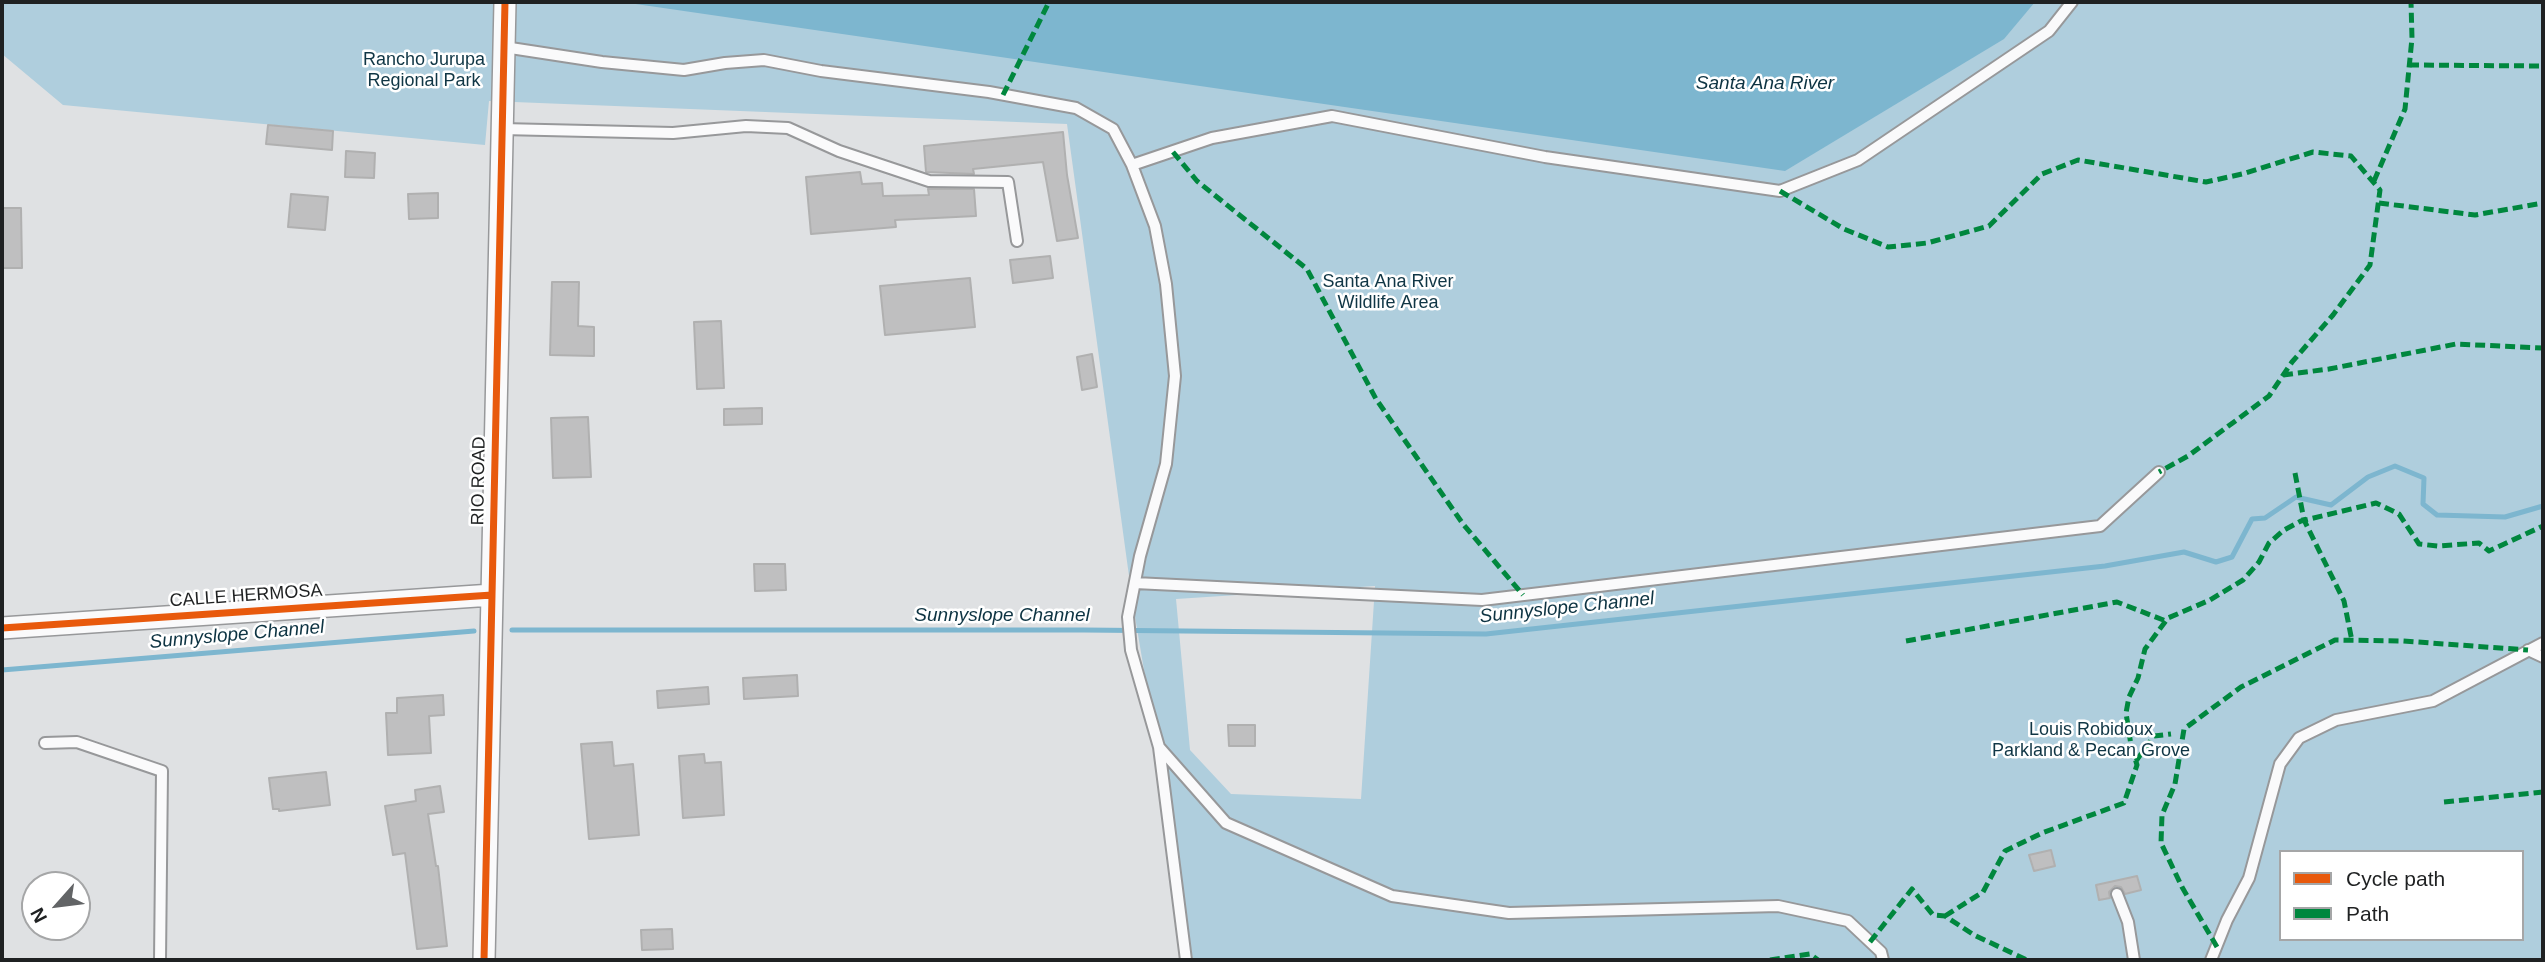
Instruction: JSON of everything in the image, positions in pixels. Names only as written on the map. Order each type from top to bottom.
[{"type":"street","name":"RIO ROAD","points":[[489,960],[489,645],[505,2]]},
{"type":"street","name":"CALLE HERMOSA","points":[[2,628],[491,606]]},
{"type":"lane","points":[[1132,165],[1212,138],[1332,116],[1545,157],[1780,191],[1858,160],[2049,31],[2072,2]]},
{"type":"lane","points":[[504,47],[602,62],[684,70],[764,60],[821,71],[989,92],[1076,108],[1114,129],[1132,165],[1155,226],[1166,284],[1175,376],[1166,464],[1128,617],[1131,650],[1159,747],[1186,960]]},
{"type":"lane","points":[[502,129],[673,132],[746,126],[788,128],[839,151],[929,181],[1009,182],[1017,241]]},
{"type":"lane","points":[[1135,583],[1482,600],[2100,526],[2159,472]]},
{"type":"lane","points":[[2211,960],[2227,920],[2249,878],[2280,764],[2299,738],[2336,720],[2433,701],[2543,643]]},
{"type":"lane","points":[[2528,650],[2543,657]]},
{"type":"lane","points":[[45,743],[77,742],[162,771],[160,960]]},
{"type":"lane","points":[[1159,747],[1226,822],[1392,896],[1509,913],[1778,906],[1848,922],[1881,952],[1883,960]]},
{"type":"lane","points":[[2117,894],[2128,922],[2134,960]]},
{"type":"green space","points":[[2,2],[2543,2],[2543,960],[1193,960],[1133,605],[1067,124],[489,101],[485,145],[63,105],[2,54]],"holes":[[[1375,586],[1361,799],[1231,794],[1190,750],[1176,599]]]},
{"type":"water","name":"Santa Ana River","points":[[622,2],[2035,2],[2004,39],[1785,171]]},
{"type":"building","points":[[268,125],[333,131],[332,150],[266,144]]},
{"type":"building","points":[[1063,132],[1078,238],[1057,241],[1043,162],[973,169],[974,174],[926,172],[924,146]]},
{"type":"building","points":[[346,151],[375,153],[374,178],[345,177]]},
{"type":"building","points":[[860,172],[862,184],[882,183],[883,196],[929,195],[928,189],[974,189],[976,216],[895,220],[896,227],[811,234],[806,177]]},
{"type":"building","points":[[438,193],[438,218],[409,219],[408,194]]},
{"type":"building","points":[[291,194],[328,197],[325,230],[288,227]]},
{"type":"building","points":[[2,208],[21,208],[22,268],[2,268]]},
{"type":"building","points":[[1050,256],[1053,278],[1013,283],[1010,260]]},
{"type":"building","points":[[970,278],[975,327],[885,335],[880,286]]},
{"type":"building","points":[[552,282],[579,282],[578,326],[594,327],[594,356],[550,355]]},
{"type":"building","points":[[721,321],[724,388],[697,389],[694,322]]},
{"type":"building","points":[[1092,354],[1097,387],[1082,390],[1077,357]]},
{"type":"building","points":[[762,408],[762,424],[724,425],[724,409]]},
{"type":"building","points":[[588,417],[591,477],[553,478],[551,418]]},
{"type":"building","points":[[754,564],[785,564],[786,590],[755,591]]},
{"type":"building","points":[[797,675],[798,696],[744,699],[743,678]]},
{"type":"building","points":[[708,687],[709,704],[658,708],[657,691]]},
{"type":"building","points":[[443,695],[444,715],[429,716],[431,753],[388,755],[386,713],[397,713],[397,698]]},
{"type":"building","points":[[1228,725],[1255,725],[1255,746],[1229,746]]},
{"type":"building","points":[[612,742],[614,766],[633,764],[639,835],[589,839],[581,744]]},
{"type":"building","points":[[704,754],[705,763],[721,762],[724,815],[683,818],[679,756]]},
{"type":"building","points":[[326,772],[330,805],[279,811],[273,809],[269,778]]},
{"type":"building","points":[[440,786],[444,812],[428,814],[438,866],[447,946],[417,949],[405,853],[393,855],[385,806],[416,801],[415,790]]},
{"type":"building","points":[[2051,850],[2055,866],[2034,871],[2029,855]]},
{"type":"building","points":[[2137,876],[2141,890],[2125,894],[2121,887],[2115,886],[2109,892],[2110,898],[2099,900],[2096,885]]},
{"type":"building","points":[[672,929],[673,949],[642,950],[641,930]]},
{"type":"waterway","name":"Sunnyslope Channel","points":[[512,630],[1084,630],[1486,634],[2105,566],[2184,552],[2216,562],[2232,557],[2252,519],[2265,518],[2296,497],[2331,505],[2368,477],[2395,466],[2424,478],[2423,504],[2437,515],[2505,517],[2543,506]]},
{"type":"waterway","name":"Sunnyslope Channel","points":[[2,670],[474,631]]},
{"type":"marked path","points":[[1003,95],[1049,2]]},
{"type":"marked path","points":[[2374,181],[2405,109],[2412,38],[2411,2]]},
{"type":"marked path","points":[[2409,65],[2543,66]]},
{"type":"marked path","points":[[1173,152],[1197,181],[1307,269],[1376,399],[1463,524],[1523,595]]},
{"type":"marked path","points":[[1780,191],[1844,229],[1888,247],[1927,243],[1989,226],[2042,174],[2078,160],[2206,182],[2313,152],[2351,156],[2380,190],[2370,265],[2333,315],[2292,362],[2269,396],[2188,456],[2159,472]]},
{"type":"marked path","points":[[2379,203],[2475,215],[2543,203]]},
{"type":"marked path","points":[[2283,375],[2329,369],[2456,344],[2543,348]]},
{"type":"marked path","points":[[2295,473],[2304,520],[2344,601],[2352,641]]},
{"type":"marked path","points":[[1945,916],[1983,892],[2005,851],[2042,833],[2124,803],[2137,765],[2126,713],[2145,649],[2168,618],[2210,600],[2243,580],[2259,562],[2269,543],[2284,530],[2301,521],[2376,503],[2399,514],[2419,544],[2438,546],[2479,543],[2489,551],[2543,526]]},
{"type":"marked path","points":[[1906,641],[2117,602],[2166,621]]},
{"type":"marked path","points":[[2217,947],[2182,887],[2161,843],[2162,815],[2175,784],[2184,729],[2241,687],[2335,640],[2403,641],[2528,650]]},
{"type":"marked path","points":[[2136,761],[2154,736],[2171,734]]},
{"type":"marked path","points":[[2444,802],[2543,792]]},
{"type":"marked path","points":[[1870,942],[1912,889],[1933,915],[1945,916],[1974,935],[2027,960]]},
{"type":"marked path","points":[[1770,960],[1810,954],[1818,960]]},
{"type":"cycle path","points":[[484,960],[505,2]]},
{"type":"cycle path","points":[[2,628],[492,595]]},
{"type":"park label","name":"Rancho Jurupa Regional Park","points":[[424,70]]},
{"type":"park label","name":"Santa Ana River Wildlife Area","points":[[1388,292]]},
{"type":"park label","name":"Louis Robidoux Parkland & Pecan Grove","points":[[2091,740]]}]
